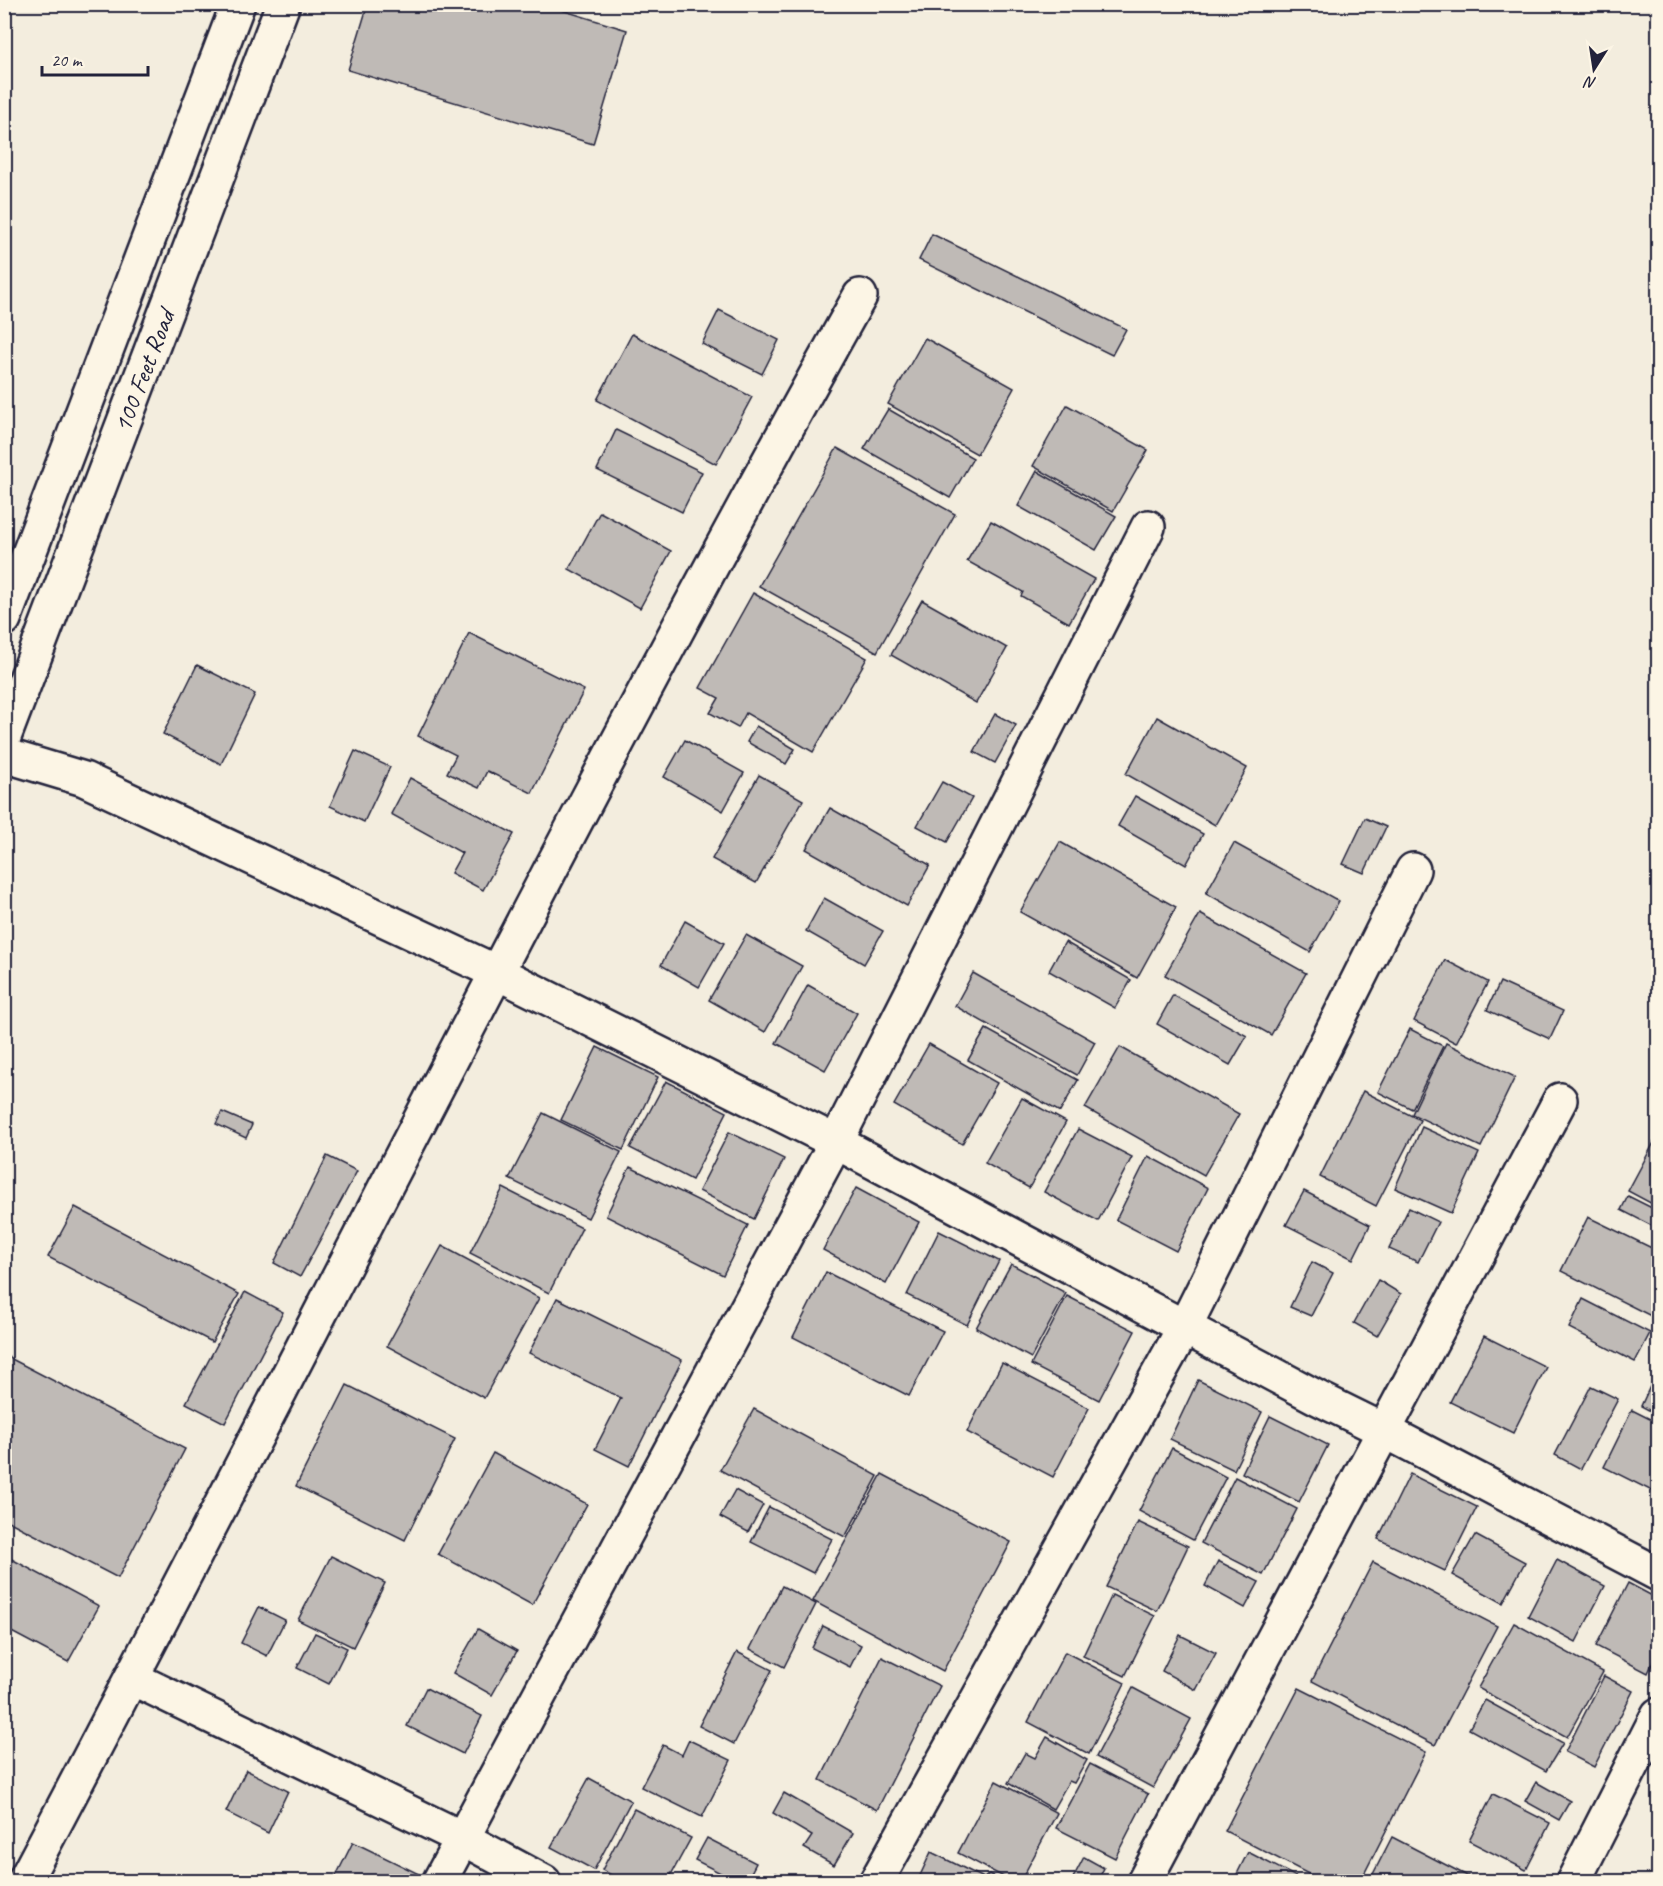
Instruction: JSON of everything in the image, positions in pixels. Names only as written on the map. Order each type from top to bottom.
[{"type":"street","name":"100 Feet Road","points":[[4,619],[238,4]]},
{"type":"street","name":"100 Feet Road","points":[[4,737],[283,4]]},
{"type":"street","points":[[24,1881],[132,1678],[496,972],[860,296]]},
{"type":"street","points":[[439,1881],[836,1142],[1148,527]]},
{"type":"street","points":[[4,755],[84,779],[496,972],[836,1142],[1184,1328],[1659,1574]]},
{"type":"street","points":[[876,1881],[1184,1328],[1413,870]]},
{"type":"street","points":[[1144,1881],[1560,1100]]},
{"type":"street","points":[[132,1678],[462,1838],[544,1881]]},
{"type":"street","points":[[1573,1881],[1659,1715]]},
{"type":"building","points":[[368,4],[542,4],[627,30],[593,144],[348,70]]},
{"type":"building","points":[[932,234],[1126,329],[1112,355],[919,260]]},
{"type":"building","points":[[719,310],[779,340],[762,374],[702,344]]},
{"type":"building","points":[[632,334],[752,397],[716,464],[597,400]]},
{"type":"building","points":[[925,338],[1014,388],[977,454],[888,404]]},
{"type":"building","points":[[1067,405],[1148,450],[1113,511],[1033,466]]},
{"type":"building","points":[[888,409],[973,458],[950,498],[864,449]]},
{"type":"building","points":[[616,430],[702,472],[682,512],[597,470]]},
{"type":"building","points":[[837,448],[955,514],[877,652],[759,586]]},
{"type":"building","points":[[1037,471],[1116,516],[1096,550],[1018,506]]},
{"type":"building","points":[[600,512],[671,551],[640,608],[569,569]]},
{"type":"building","points":[[991,521],[1094,579],[1069,623],[1021,596],[1023,592],[967,561]]},
{"type":"building","points":[[753,593],[867,658],[813,752],[746,713],[738,728],[710,713],[719,698],[700,688]]},
{"type":"building","points":[[922,600],[1007,648],[976,703],[891,655]]},
{"type":"building","points":[[469,633],[584,690],[532,793],[487,771],[479,788],[447,773],[456,755],[418,736]]},
{"type":"building","points":[[197,665],[255,694],[221,764],[163,734]]},
{"type":"building","points":[[995,714],[1016,725],[995,763],[974,752]]},
{"type":"building","points":[[1157,717],[1247,768],[1215,825],[1126,774]]},
{"type":"building","points":[[756,726],[795,749],[786,764],[747,742]]},
{"type":"building","points":[[685,740],[744,773],[723,811],[664,777]]},
{"type":"building","points":[[355,751],[390,767],[364,822],[330,806]]},
{"type":"building","points":[[759,775],[803,800],[756,883],[712,859]]},
{"type":"building","points":[[410,778],[514,834],[483,890],[451,873],[462,853],[391,814]]},
{"type":"building","points":[[942,782],[972,798],[947,842],[917,826]]},
{"type":"building","points":[[1135,796],[1203,834],[1186,865],[1118,826]]},
{"type":"building","points":[[830,808],[930,865],[907,906],[806,849]]},
{"type":"building","points":[[1365,818],[1386,827],[1364,873],[1343,864]]},
{"type":"building","points":[[1060,842],[1176,907],[1137,978],[1020,912]]},
{"type":"building","points":[[1234,843],[1339,901],[1310,952],[1206,893]]},
{"type":"building","points":[[824,898],[883,931],[864,964],[806,931]]},
{"type":"building","points":[[1200,914],[1306,973],[1271,1035],[1165,975]]},
{"type":"building","points":[[685,921],[724,943],[699,987],[661,965]]},
{"type":"building","points":[[746,935],[802,966],[765,1032],[709,1000]]},
{"type":"building","points":[[1065,942],[1131,980],[1115,1008],[1049,971]]},
{"type":"building","points":[[1445,960],[1488,982],[1456,1043],[1414,1021]]},
{"type":"building","points":[[973,973],[1095,1042],[1077,1075],[955,1006]]},
{"type":"building","points":[[1500,982],[1563,1011],[1550,1039],[1487,1010]]},
{"type":"building","points":[[808,985],[857,1013],[825,1070],[776,1043]]},
{"type":"building","points":[[1173,995],[1247,1036],[1230,1065],[1157,1024]]},
{"type":"building","points":[[986,1029],[1078,1080],[1060,1112],[968,1060]]},
{"type":"building","points":[[1410,1029],[1443,1046],[1412,1109],[1378,1092]]},
{"type":"building","points":[[1446,1043],[1515,1077],[1481,1147],[1412,1114]]},
{"type":"building","points":[[929,1044],[997,1083],[962,1144],[894,1105]]},
{"type":"building","points":[[597,1047],[658,1077],[623,1150],[561,1120]]},
{"type":"building","points":[[1120,1047],[1239,1114],[1204,1175],[1085,1108]]},
{"type":"building","points":[[666,1081],[727,1112],[692,1180],[630,1148]]},
{"type":"building","points":[[1363,1091],[1420,1120],[1376,1206],[1320,1177]]},
{"type":"building","points":[[1022,1098],[1066,1122],[1029,1188],[985,1163]]},
{"type":"building","points":[[222,1112],[252,1125],[246,1138],[216,1124]]},
{"type":"building","points":[[543,1113],[621,1152],[588,1218],[509,1179]]},
{"type":"building","points":[[1422,1127],[1479,1153],[1451,1213],[1395,1188]]},
{"type":"building","points":[[1078,1129],[1132,1157],[1098,1221],[1044,1192]]},
{"type":"building","points":[[729,1132],[784,1159],[754,1219],[699,1191]]},
{"type":"building","points":[[1658,1135],[1658,1207],[1628,1191]]},
{"type":"building","points":[[327,1156],[357,1171],[300,1277],[274,1263]]},
{"type":"building","points":[[1148,1156],[1208,1188],[1176,1251],[1116,1220]]},
{"type":"building","points":[[630,1167],[748,1225],[723,1275],[606,1216]]},
{"type":"building","points":[[503,1188],[582,1228],[549,1293],[470,1253]]},
{"type":"building","points":[[856,1188],[919,1222],[886,1284],[823,1250]]},
{"type":"building","points":[[1304,1191],[1370,1225],[1353,1259],[1286,1225]]},
{"type":"building","points":[[1628,1196],[1658,1211],[1658,1229],[1621,1210]]},
{"type":"building","points":[[75,1207],[239,1294],[212,1342],[48,1257]]},
{"type":"building","points":[[1409,1208],[1438,1222],[1418,1262],[1389,1249]]},
{"type":"building","points":[[1588,1217],[1658,1251],[1658,1312],[1655,1318],[1561,1271]]},
{"type":"building","points":[[939,1231],[999,1261],[967,1325],[907,1295]]},
{"type":"building","points":[[442,1246],[539,1298],[484,1398],[387,1346]]},
{"type":"building","points":[[1312,1262],[1333,1273],[1311,1316],[1290,1307]]},
{"type":"building","points":[[1011,1264],[1066,1293],[1031,1358],[976,1328]]},
{"type":"building","points":[[826,1272],[943,1331],[909,1396],[793,1337]]},
{"type":"building","points":[[1378,1280],[1401,1294],[1377,1336],[1354,1323]]},
{"type":"building","points":[[245,1292],[283,1312],[225,1423],[186,1403]]},
{"type":"building","points":[[1067,1296],[1135,1331],[1099,1400],[1031,1365]]},
{"type":"building","points":[[557,1298],[682,1360],[629,1466],[595,1449],[621,1398],[529,1353]]},
{"type":"building","points":[[1583,1299],[1650,1333],[1635,1362],[1569,1328]]},
{"type":"building","points":[[1484,1336],[1546,1367],[1513,1433],[1450,1402]]},
{"type":"building","points":[[4,1355],[185,1449],[118,1578],[4,1519]]},
{"type":"building","points":[[1002,1363],[1089,1408],[1053,1477],[967,1432]]},
{"type":"building","points":[[1658,1369],[1658,1415],[1641,1406]]},
{"type":"building","points":[[1198,1380],[1262,1412],[1234,1470],[1170,1439]]},
{"type":"building","points":[[347,1385],[455,1439],[405,1540],[296,1486]]},
{"type":"building","points":[[1591,1386],[1618,1399],[1581,1469],[1555,1455]]},
{"type":"building","points":[[754,1409],[878,1476],[845,1537],[720,1470]]},
{"type":"building","points":[[1632,1410],[1658,1423],[1658,1483],[1654,1492],[1604,1467]]},
{"type":"building","points":[[1270,1416],[1328,1445],[1299,1502],[1242,1473]]},
{"type":"building","points":[[1172,1448],[1226,1477],[1193,1540],[1139,1511]]},
{"type":"building","points":[[493,1453],[587,1504],[532,1605],[438,1554]]},
{"type":"building","points":[[882,1474],[1011,1542],[943,1671],[813,1601]]},
{"type":"building","points":[[1410,1474],[1477,1507],[1445,1571],[1378,1539]]},
{"type":"building","points":[[1235,1477],[1297,1509],[1263,1575],[1201,1543]]},
{"type":"building","points":[[735,1490],[763,1505],[748,1532],[720,1517]]},
{"type":"building","points":[[769,1507],[832,1539],[813,1573],[751,1542]]},
{"type":"building","points":[[1138,1522],[1188,1546],[1157,1611],[1106,1587]]},
{"type":"building","points":[[1475,1535],[1525,1562],[1503,1603],[1452,1575]]},
{"type":"building","points":[[4,1555],[99,1606],[68,1662],[4,1628]]},
{"type":"building","points":[[331,1556],[385,1583],[353,1647],[298,1620]]},
{"type":"building","points":[[1557,1560],[1605,1586],[1576,1642],[1528,1616]]},
{"type":"building","points":[[1218,1561],[1259,1582],[1245,1608],[1205,1586]]},
{"type":"building","points":[[1373,1562],[1497,1626],[1435,1745],[1312,1681]]},
{"type":"building","points":[[1628,1583],[1658,1599],[1658,1651],[1648,1673],[1596,1646]]},
{"type":"building","points":[[782,1586],[816,1604],[784,1667],[750,1649]]},
{"type":"building","points":[[1112,1595],[1155,1616],[1125,1676],[1083,1656]]},
{"type":"building","points":[[259,1607],[285,1620],[267,1656],[241,1643]]},
{"type":"building","points":[[1514,1623],[1603,1672],[1567,1737],[1478,1688]]},
{"type":"building","points":[[823,1626],[861,1645],[850,1667],[812,1648]]},
{"type":"building","points":[[478,1629],[517,1651],[492,1695],[453,1673]]},
{"type":"building","points":[[315,1633],[347,1648],[329,1684],[297,1668]]},
{"type":"building","points":[[1180,1635],[1216,1653],[1196,1690],[1162,1671]]},
{"type":"building","points":[[737,1652],[772,1670],[734,1744],[699,1726]]},
{"type":"building","points":[[1065,1652],[1125,1683],[1089,1754],[1028,1722]]},
{"type":"building","points":[[882,1657],[940,1686],[877,1810],[820,1780]]},
{"type":"building","points":[[1604,1676],[1633,1691],[1594,1767],[1565,1752]]},
{"type":"building","points":[[426,1688],[482,1716],[463,1754],[407,1726]]},
{"type":"building","points":[[1133,1688],[1191,1719],[1153,1788],[1096,1757]]},
{"type":"building","points":[[1299,1688],[1426,1752],[1360,1882],[1324,1882],[1225,1831]]},
{"type":"building","points":[[1485,1700],[1563,1743],[1546,1771],[1469,1729]]},
{"type":"building","points":[[1047,1737],[1087,1760],[1074,1783],[1069,1781],[1053,1809],[1008,1783],[1025,1753],[1035,1758]]},
{"type":"building","points":[[689,1740],[731,1760],[702,1817],[641,1787],[663,1745],[682,1755]]},
{"type":"building","points":[[1090,1764],[1148,1794],[1115,1858],[1056,1828]]},
{"type":"building","points":[[246,1770],[288,1791],[268,1833],[226,1812]]},
{"type":"building","points":[[589,1778],[631,1801],[594,1870],[551,1847]]},
{"type":"building","points":[[996,1781],[1057,1813],[1020,1882],[1013,1882],[958,1853]]},
{"type":"building","points":[[1536,1782],[1570,1801],[1559,1820],[1525,1801]]},
{"type":"building","points":[[784,1793],[853,1833],[834,1865],[804,1848],[812,1836],[773,1813]]},
{"type":"building","points":[[1493,1794],[1550,1823],[1526,1870],[1469,1841]]},
{"type":"building","points":[[634,1809],[691,1838],[667,1882],[624,1882],[602,1870]]},
{"type":"building","points":[[1392,1837],[1479,1882],[1369,1882]]},
{"type":"building","points":[[707,1838],[756,1863],[746,1882],[738,1882],[695,1860]]},
{"type":"building","points":[[353,1842],[423,1876],[420,1882],[333,1882]]},
{"type":"building","points":[[931,1852],[984,1878],[989,1874],[1004,1882],[917,1882]]},
{"type":"building","points":[[1248,1852],[1306,1882],[1233,1882]]},
{"type":"building","points":[[1084,1857],[1104,1868],[1097,1882],[1071,1882]]},
{"type":"building","points":[[776,1873],[794,1882],[772,1882]]}]
